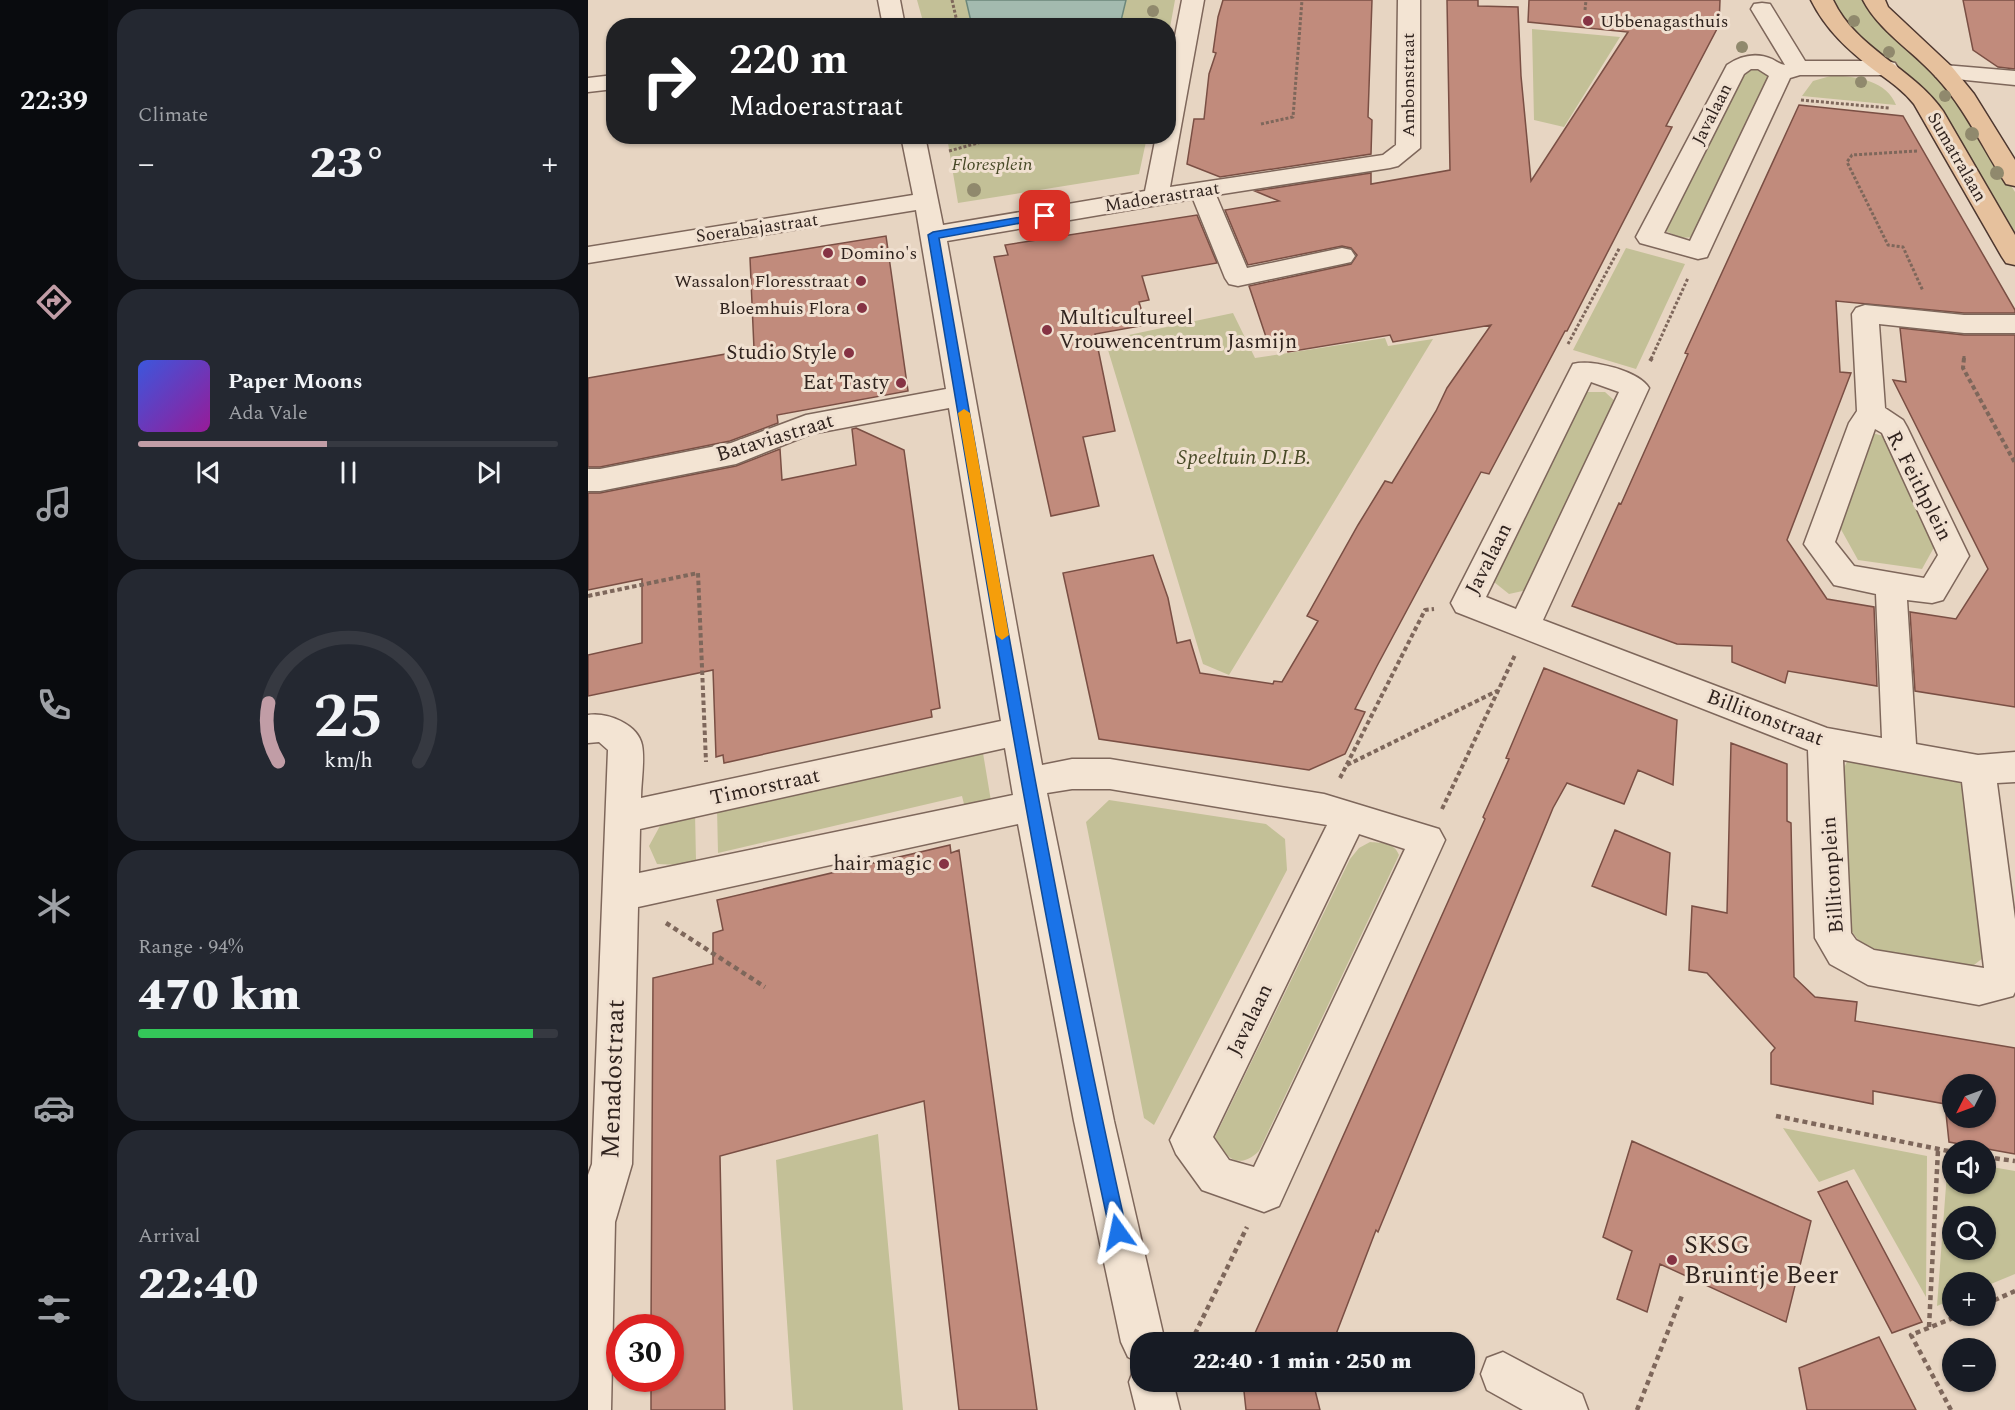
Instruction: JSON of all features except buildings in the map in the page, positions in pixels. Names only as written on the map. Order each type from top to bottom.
[{"type":"main road","name":"Sumatralaan","points":[[1822,0],[1834,22],[1849,39],[1918,94],[1931,111],[2015,257]]},
{"type":"main road","name":"Sumatralaan","points":[[1874,0],[1897,28],[1944,72],[1965,99],[2015,179]]},
{"type":"street","points":[[889,0],[892,18]]},
{"type":"street","points":[[1176,92],[1193,0]]},
{"type":"street","name":"Ambonstraat","points":[[1390,161],[1408,148],[1409,0]]},
{"type":"street","points":[[1762,9],[1790,71]]},
{"type":"street","name":"Javalaan","points":[[1649,237],[1735,70],[1746,62],[1763,63],[1790,71]]},
{"type":"street","points":[[1790,71],[1887,68]]},
{"type":"street","points":[[1649,237],[1698,250],[1790,71]]},
{"type":"street","points":[[1944,72],[2015,78]]},
{"type":"street","points":[[588,85],[606,83]]},
{"type":"street","points":[[1156,197],[1166,144]]},
{"type":"street","points":[[915,147],[933,235],[1030,794],[1094,1121],[1141,1332]]},
{"type":"street","name":"Madoerastraat","points":[[933,235],[1156,197],[1390,161]]},
{"type":"street","points":[[1202,190],[1238,278],[1342,256]]},
{"type":"street","name":"Soerabajastraat","points":[[598,253],[926,201]]},
{"type":"street","name":"R. Feithplein","points":[[1871,413],[1893,427],[1954,556],[1932,591],[1845,576],[1819,544],[1863,423],[1871,413],[1865,314],[1964,324],[2015,324]]},
{"type":"street","points":[[1524,626],[1635,388],[1609,376],[1583,371]]},
{"type":"street","name":"Javalaan","points":[[1524,626],[1467,603],[1583,371]]},
{"type":"street","name":"Bataviastraat","points":[[588,480],[600,480],[736,453],[806,425],[961,396]]},
{"type":"street","points":[[1891,585],[1900,757]]},
{"type":"street","name":"Billitonstraat","points":[[1524,626],[1825,742],[1978,770],[2015,767]]},
{"type":"street","points":[[588,729],[613,732],[625,745],[624,817]]},
{"type":"street","name":"Timorstraat","points":[[624,817],[1019,731]]},
{"type":"street","name":"Billitonplein","points":[[1825,742],[1833,938],[1843,952],[1868,967],[1979,987],[2000,983],[2003,969],[1978,770]]},
{"type":"street","points":[[620,894],[1030,794],[1072,774],[1110,774],[1337,812],[1427,840],[1264,1191]]},
{"type":"street","name":"Javalaan","points":[[1264,1191],[1216,1176],[1190,1140],[1337,812]]},
{"type":"street","name":"Menadostraat","points":[[589,1410],[594,1222],[612,1164],[624,817]]},
{"type":"street","points":[[1503,1374],[1566,1410]]},
{"type":"street","points":[[1154,1392],[1158,1410]]},
{"type":"path","points":[[952,0],[956,18]]},
{"type":"path","points":[[1261,123],[1293,117],[1302,0]]},
{"type":"path","points":[[1585,10],[1586,0]]},
{"type":"path","points":[[915,147],[969,147],[978,144]]},
{"type":"path","points":[[1919,151],[1852,155],[1847,162],[1888,245],[1904,247],[1937,322]]},
{"type":"path","points":[[1583,371],[1564,352],[1622,243],[1649,237]]},
{"type":"path","points":[[1635,388],[1675,308],[1698,250]]},
{"type":"path","points":[[1964,346],[1964,368],[2015,463]]},
{"type":"path","points":[[588,596],[698,573],[708,800]]},
{"type":"path","name":"Javalaan","points":[[1337,812],[1347,765],[1425,610],[1467,603]]},
{"type":"path","points":[[1427,840],[1517,650],[1524,626]]},
{"type":"path","points":[[1347,765],[1497,691]]},
{"type":"path","points":[[620,894],[765,987]]},
{"type":"path","points":[[1776,1116],[1942,1151]]},
{"type":"path","points":[[1929,1328],[1938,1150]]},
{"type":"path","points":[[1996,1158],[2015,1161]]},
{"type":"path","points":[[1196,1332],[1264,1191]]},
{"type":"path","points":[[1996,1300],[2015,1291]]},
{"type":"path","points":[[1637,1410],[1683,1293]]},
{"type":"path","points":[[1942,1323],[1911,1335],[1951,1410]]},
{"type":"green space","points":[[917,0],[1175,0],[1172,18],[922,18]]},
{"type":"green space","points":[[1830,0],[1862,0],[1876,18],[1955,95],[2015,192],[2015,242],[1932,103],[1855,35]]},
{"type":"green space","points":[[1532,29],[1620,37],[1564,127],[1534,120]]},
{"type":"green space","points":[[1759,69],[1770,78],[1696,237],[1680,238],[1664,230],[1743,71]]},
{"type":"green space","points":[[1834,75],[1862,79],[1879,85],[1892,97],[1896,105],[1802,96],[1813,81]]},
{"type":"green space","name":"Floresplein","points":[[948,144],[1145,144],[1139,174],[958,203]]},
{"type":"green space","points":[[1626,248],[1685,264],[1636,369],[1573,350]]},
{"type":"green space","name":"Speeltuin D.I.B.","points":[[1233,313],[1255,358],[1385,338],[1388,346],[1433,339],[1229,675],[1203,664],[1105,340]]},
{"type":"green space","points":[[1584,392],[1605,392],[1617,403],[1527,590],[1509,594],[1489,578]]},
{"type":"green space","points":[[1872,433],[1887,437],[1937,542],[1922,569],[1858,560],[1838,524]]},
{"type":"green space","points":[[982,747],[991,801],[965,808],[962,796],[718,853],[717,808]]},
{"type":"green space","points":[[1847,762],[1949,775],[1970,790],[1988,954],[1965,972],[1869,954],[1849,928],[1838,779]]},
{"type":"green space","points":[[1109,800],[1266,824],[1285,839],[1287,870],[1154,1125],[1144,1118],[1086,822]]},
{"type":"green space","points":[[695,813],[696,861],[681,865],[657,864],[649,846],[661,824]]},
{"type":"green space","points":[[1370,842],[1391,845],[1399,855],[1259,1151],[1245,1160],[1234,1160],[1214,1139],[1350,859],[1359,848]]},
{"type":"green space","points":[[1783,1128],[1927,1156],[1926,1297],[1854,1169],[1819,1182]]},
{"type":"green space","points":[[878,1134],[903,1410],[793,1410],[776,1160]]},
{"type":"green space","points":[[1996,1168],[2015,1171],[2015,1274],[1996,1282],[1996,1272],[1942,1272],[1942,1304],[1937,1306],[1942,1239],[1942,1260],[1996,1260],[1996,1206],[1944,1206],[1945,1194],[1996,1194]]},
{"type":"shaded area","points":[[966,0],[1126,0],[1122,18],[970,18]]},
{"type":"slow traffic","points":[[964,413],[1002,635]]},
{"type":"place","name":"Ubbenagasthuis","points":[[1588,21]]},
{"type":"place","name":"Domino's","points":[[828,253]]},
{"type":"place","name":"Wassalon Floresstraat","points":[[861,281]]},
{"type":"place","name":"Bloemhuis Flora","points":[[862,308]]},
{"type":"place","name":"Multicultureel Vrouwencentrum Jasmijn","points":[[1047,330]]},
{"type":"place","name":"Studio Style","points":[[849,353]]},
{"type":"place","name":"Eat Tasty","points":[[901,383]]},
{"type":"place","name":"hair magic","points":[[944,864]]},
{"type":"place","name":"SKSG Bruintje Beer","points":[[1672,1260]]},
{"type":"route","points":[[1045,216],[933,235],[1032,806],[1118,1232]]}]
